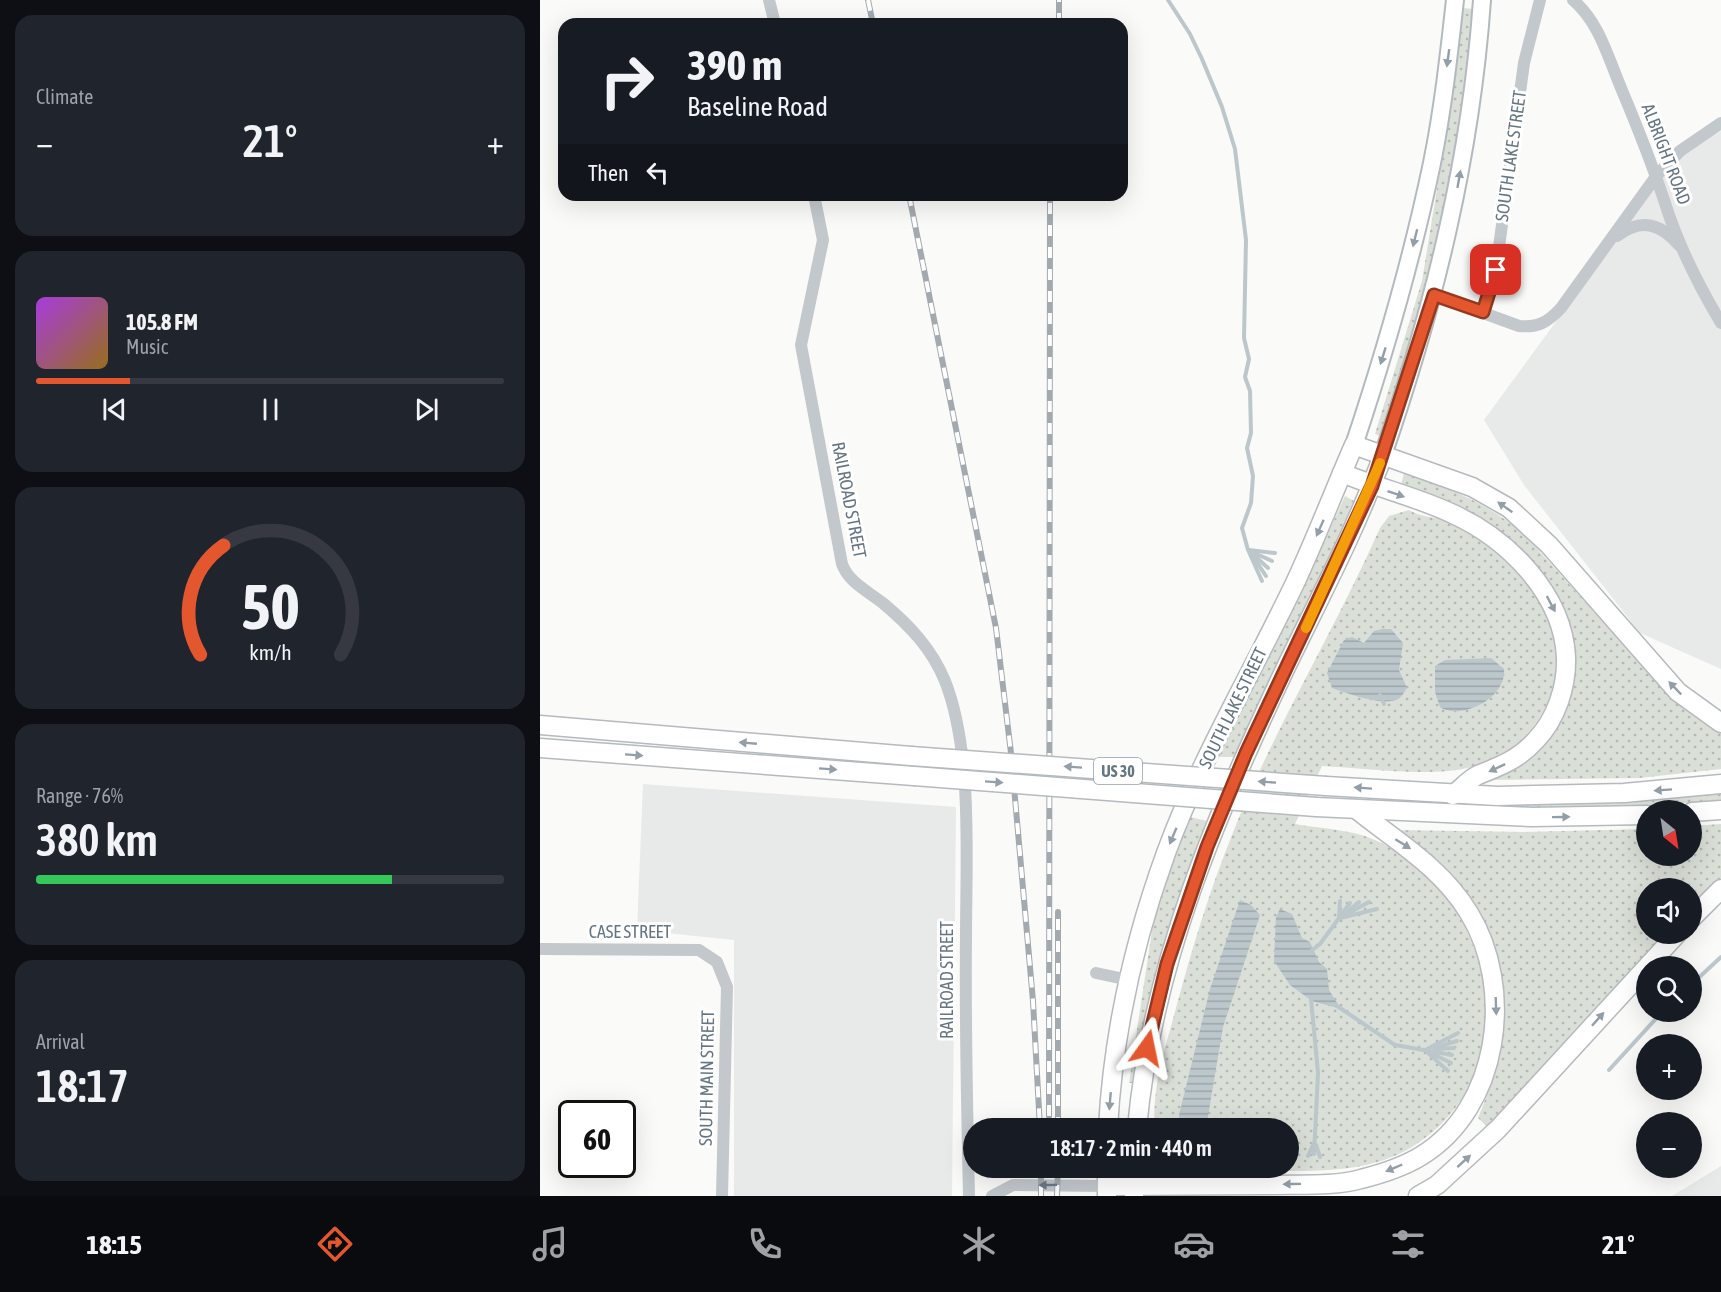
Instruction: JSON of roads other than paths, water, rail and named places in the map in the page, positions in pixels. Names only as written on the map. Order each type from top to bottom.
[{"type":"main road","name":"SOUTH LAKE STREET","points":[[1109,1118],[1113,1076],[1129,980],[1144,922],[1174,831],[1295,582],[1354,445],[1400,300],[1432,161],[1455,0]]},
{"type":"main road","name":"SOUTH LAKE STREET","points":[[1138,1118],[1142,1080],[1155,1009],[1167,964],[1207,847],[1246,753],[1372,486],[1434,295],[1466,139],[1482,0]]},
{"type":"main road","points":[[1354,445],[1472,487],[1518,516],[1549,545],[1678,692],[1721,723]]},
{"type":"main road","points":[[1342,473],[1372,486],[1453,514],[1494,540],[1515,558],[1544,590],[1558,619],[1565,643],[1563,686],[1548,725],[1519,756],[1497,770],[1477,776],[1454,795]]},
{"type":"main road","name":"US 30","points":[[540,725],[911,756],[1454,795],[1570,795],[1721,784]]},
{"type":"main road","name":"US 30","points":[[540,748],[1316,807],[1532,817],[1636,815]]},
{"type":"main road","points":[[1107,1191],[1320,1184],[1359,1180],[1389,1171],[1421,1156],[1445,1136],[1464,1113],[1486,1068],[1496,1022],[1495,982],[1481,936],[1458,896],[1434,869],[1356,809]]},
{"type":"main road","points":[[1702,811],[1721,810]]},
{"type":"main road","points":[[1702,908],[1721,889]]},
{"type":"main road","points":[[1418,1196],[1437,1185],[1498,1129],[1668,944]]},
{"type":"street","points":[[769,0],[774,18]]},
{"type":"street","name":"SOUTH LAKE STREET","points":[[1483,312],[1496,270],[1524,63],[1540,0]]},
{"type":"street","name":"ALBRIGHT ROAD","points":[[1573,0],[1588,16],[1602,41],[1657,175],[1665,204],[1686,254],[1721,323]]},
{"type":"street","points":[[1434,295],[1519,326],[1540,325],[1561,308],[1657,175],[1680,152],[1721,123]]},
{"type":"street","name":"RAILROAD STREET","points":[[815,201],[823,240],[801,345],[842,564],[846,576],[884,604],[932,652],[946,683],[958,736],[966,812],[965,1061],[969,1196]]},
{"type":"street","points":[[1607,244],[1628,229],[1640,224],[1654,224],[1669,234],[1686,254]]},
{"type":"street","name":"CASE STREET","points":[[540,949],[699,950],[717,962]]},
{"type":"street","name":"SOUTH MAIN STREET","points":[[717,962],[727,987],[722,1196]]},
{"type":"street","points":[[1096,973],[1129,980]]},
{"type":"street","points":[[992,1196],[1013,1185],[1107,1191]]},
{"type":"waterway","points":[[1168,0],[1190,34],[1202,59],[1222,107],[1235,149],[1246,240],[1244,338],[1249,359],[1245,377],[1250,391],[1251,433],[1247,448],[1253,476],[1251,503],[1242,528],[1248,550],[1268,568]]},
{"type":"waterway","points":[[1249,550],[1275,553]]},
{"type":"waterway","points":[[1249,552],[1262,581]]},
{"type":"waterway","points":[[1254,553],[1272,561]]},
{"type":"waterway","points":[[1254,558],[1266,576]]},
{"type":"waterway","points":[[1380,695],[1384,704]]},
{"type":"waterway","points":[[1339,918],[1340,901]]},
{"type":"waterway","points":[[1347,912],[1359,902]]},
{"type":"waterway","points":[[1345,915],[1369,902]]},
{"type":"waterway","points":[[1311,951],[1320,944],[1350,903]]},
{"type":"waterway","points":[[1340,918],[1377,909]]},
{"type":"waterway","points":[[1702,975],[1721,957]]},
{"type":"waterway","points":[[1311,998],[1318,1073],[1314,1154]]},
{"type":"waterway","points":[[1337,1006],[1395,1045],[1452,1055]]},
{"type":"waterway","points":[[1609,1070],[1653,1022]]},
{"type":"waterway","points":[[1427,1049],[1458,1033]]},
{"type":"waterway","points":[[1434,1048],[1457,1041]]},
{"type":"waterway","points":[[1435,1049],[1454,1048]]},
{"type":"waterway","points":[[1426,1051],[1448,1071]]},
{"type":"waterway","points":[[1431,1053],[1451,1063]]},
{"type":"waterway","points":[[1308,1156],[1314,1143]]},
{"type":"waterway","points":[[1316,1145],[1320,1157]]},
{"type":"railway","points":[[868,0],[872,18]]},
{"type":"railway","points":[[1059,0],[1059,18]]},
{"type":"railway","points":[[910,201],[996,628],[1011,753],[1033,1001],[1039,1118]]},
{"type":"railway","points":[[1049,1116],[1050,201]]},
{"type":"railway","points":[[1058,912],[1058,1118]]},
{"type":"railway","points":[[1041,1178],[1041,1196]]},
{"type":"railway","points":[[1057,1196],[1058,1178]]}]
